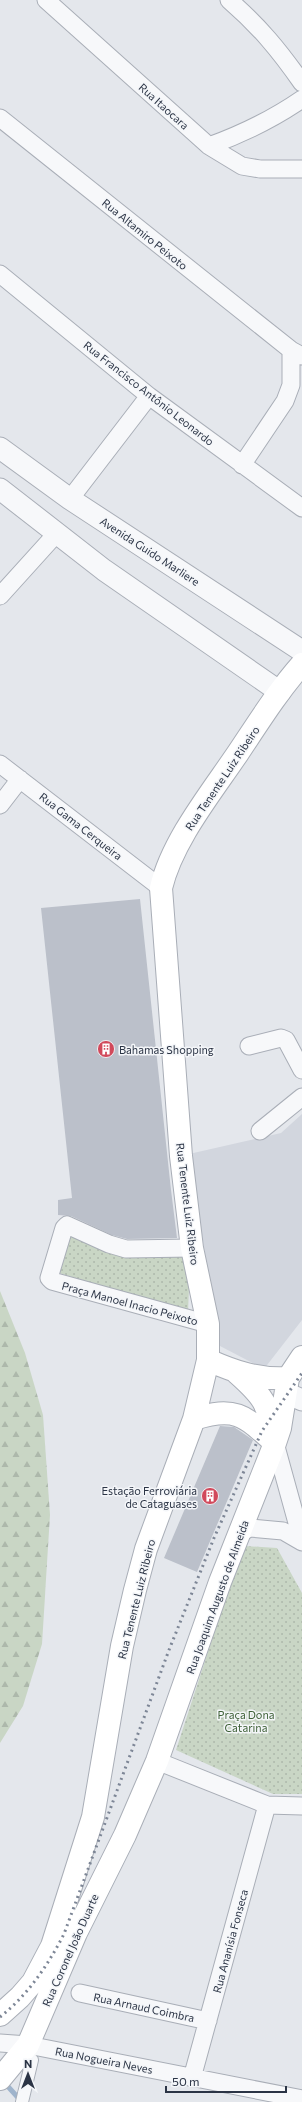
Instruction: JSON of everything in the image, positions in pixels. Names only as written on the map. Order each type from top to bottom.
[{"type":"main road","name":"Rua Tenente Luiz Ribeiro","points":[[93,1817],[122,1646],[146,1549],[194,1420],[208,1360],[208,1324],[192,1248],[181,1156],[161,888],[164,876],[189,824],[280,692],[302,664]]},
{"type":"main road","name":"Rua Joaquim Augusto de Almeida","points":[[124,1835],[158,1760],[200,1638],[275,1443],[293,1392],[302,1357]]},
{"type":"main road","points":[[208,1360],[237,1373],[276,1379],[293,1392]]},
{"type":"main road","points":[[237,1373],[258,1391],[267,1406],[275,1443]]},
{"type":"main road","points":[[194,1420],[214,1413],[233,1413],[248,1420],[275,1443]]},
{"type":"main road","name":"Rua Coronel João Duarte","points":[[0,2015],[20,1997],[43,1967],[52,1946],[93,1817]]},
{"type":"main road","name":"Rua Coronel João Duarte","points":[[0,2079],[22,2053],[76,1934],[124,1835]]},
{"type":"street","name":"Rua Itaocara","points":[[46,0],[209,146],[242,166],[279,170],[302,169]]},
{"type":"street","points":[[229,0],[256,24],[276,46],[302,83]]},
{"type":"street","points":[[209,146],[241,135],[284,112],[302,99]]},
{"type":"street","name":"Rua Altamiro Peixoto","points":[[0,118],[296,353]]},
{"type":"street","name":"Rua Francisco Antônio Leonardo","points":[[0,274],[149,396],[302,508]]},
{"type":"street","points":[[242,465],[285,401],[291,385],[296,353]]},
{"type":"street","points":[[70,499],[149,396]]},
{"type":"street","name":"Avenida Guido Marliere","points":[[0,448],[70,499],[302,651]]},
{"type":"street","points":[[0,488],[56,534],[104,570],[280,692]]},
{"type":"street","points":[[0,596],[56,534]]},
{"type":"street","name":"Rua Gama Cerqueira","points":[[0,764],[161,888]]},
{"type":"street","points":[[0,805],[20,779]]},
{"type":"street","points":[[249,1046],[281,1038],[286,1040],[302,1070]]},
{"type":"street","points":[[260,1131],[302,1097]]},
{"type":"street","name":"Praça Manoel Inacio Peixoto","points":[[192,1248],[126,1249],[108,1244],[67,1225],[64,1228],[49,1278],[52,1282],[208,1324]]},
{"type":"street","points":[[275,1443],[302,1541]]},
{"type":"street","points":[[240,1533],[250,1528],[283,1531],[302,1541]]},
{"type":"street","points":[[158,1760],[267,1805],[302,1806]]},
{"type":"street","name":"Rua Ananísia Fonseca","points":[[192,2078],[267,1805]]},
{"type":"street","name":"Rua Arnaud Coimbra","points":[[80,1993],[208,2021]]},
{"type":"street","name":"Rua Nogueira Neves","points":[[0,2044],[22,2053],[192,2078],[302,2099]]},
{"type":"street","points":[[22,2053],[32,2060],[22,2102]]},
{"type":"shaded area","points":[[302,1114],[302,1320],[264,1369],[220,1346],[189,1154],[281,1133]]},
{"type":"green space","points":[[67,1235],[184,1251],[189,1287],[188,1313],[56,1272]]},
{"type":"green space","points":[[0,1291],[25,1353],[43,1415],[50,1515],[42,1644],[23,1706],[0,1743]]},
{"type":"green space","name":"Praça Dona Catarina","points":[[245,1546],[277,1548],[302,1593],[302,1794],[273,1794],[176,1750],[232,1578]]},
{"type":"building","name":"Bahamas Shopping","points":[[140,899],[177,1238],[127,1239],[112,1235],[71,1216],[58,1215],[58,1200],[72,1198],[41,908]]},
{"type":"building","name":"Estação Ferroviária de Cataguases","points":[[220,1426],[234,1427],[253,1440],[197,1572],[164,1558]]},
{"type":"waterway","points":[[3,2081],[21,2101]]},
{"type":"railway","points":[[0,2017],[20,1999],[36,1979],[64,1934],[169,1650],[214,1538],[262,1431],[302,1373]]},
{"type":"place","name":"Bahamas Shopping","points":[[106,1049]]},
{"type":"place","name":"Estação Ferroviária de Cataguases","points":[[210,1496]]}]
